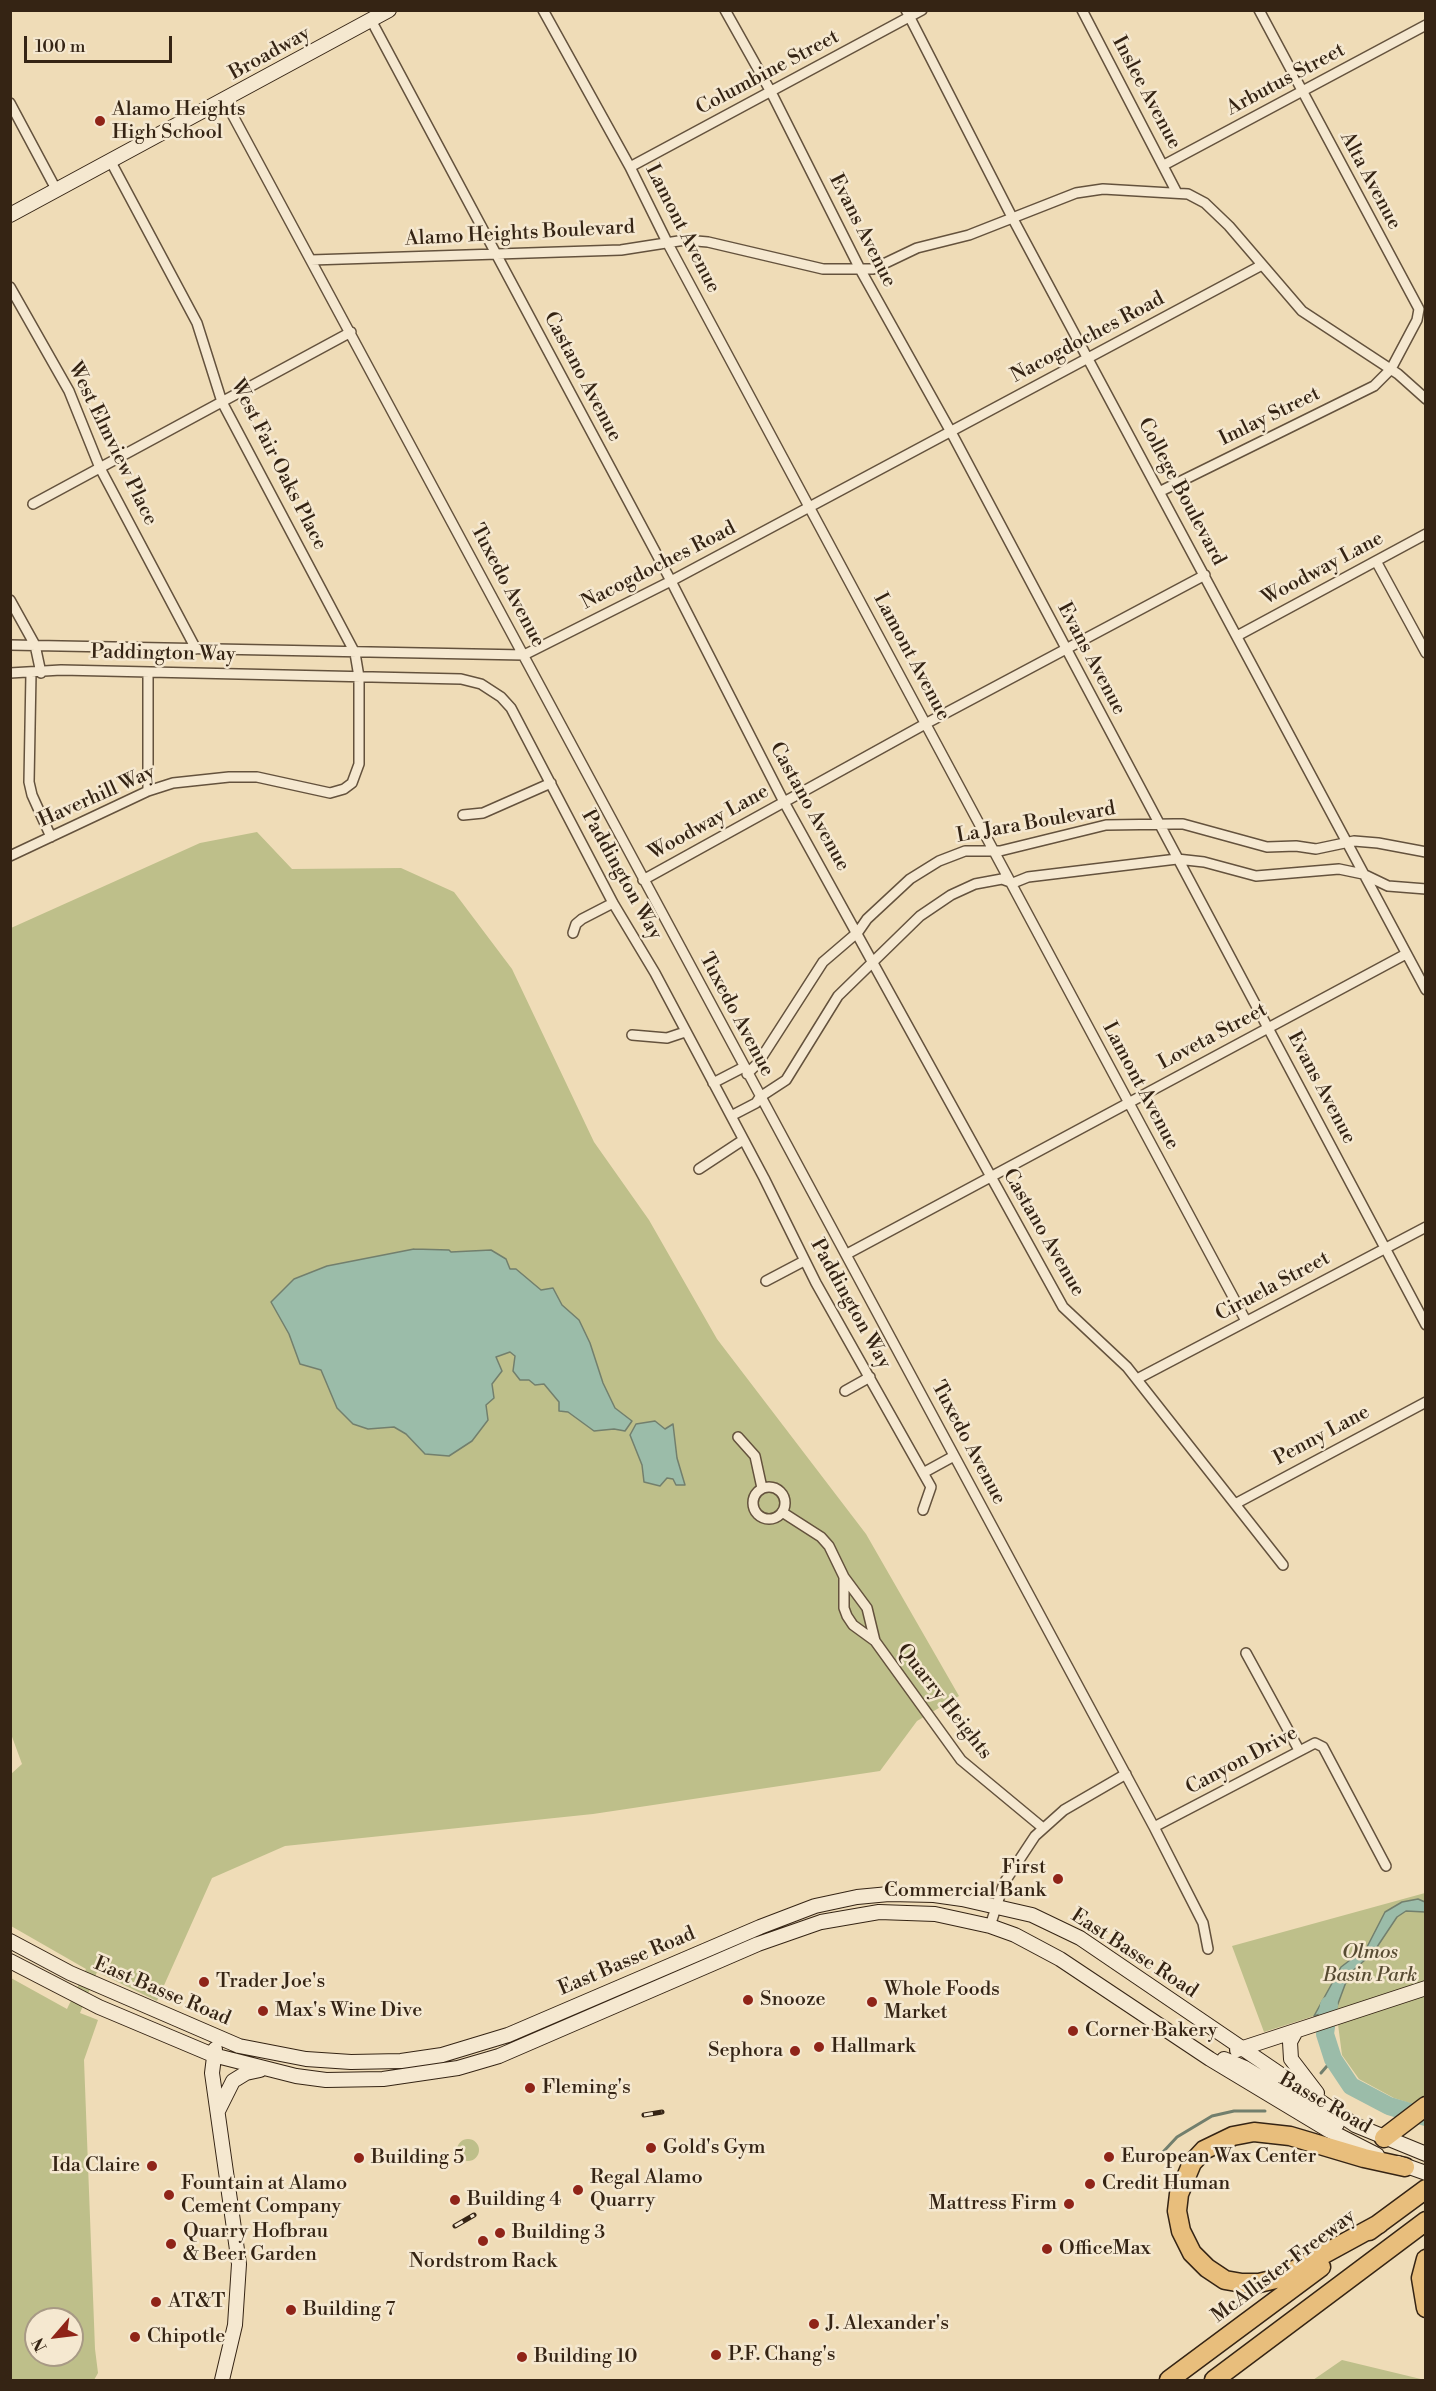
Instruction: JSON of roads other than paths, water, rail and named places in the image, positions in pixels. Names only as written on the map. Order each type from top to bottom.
[{"type":"highway","points":[[1384,2139],[1425,2106]]},
{"type":"highway","points":[[1378,2224],[1280,2278],[1259,2283],[1242,2283],[1225,2280],[1207,2268],[1192,2253],[1181,2232],[1177,2211],[1179,2194],[1192,2163],[1204,2150],[1233,2136],[1254,2132],[1290,2136],[1365,2158],[1406,2166]]},
{"type":"highway","name":"McAllister Freeway","points":[[1169,2380],[1425,2189]]},
{"type":"highway","points":[[1214,2380],[1425,2221]]},
{"type":"highway","points":[[1425,2259],[1421,2278],[1425,2308]]},
{"type":"main road","name":"Broadway","points":[[10,215],[225,101],[369,15],[389,10]]},
{"type":"main road","name":"East Basse Road","points":[[10,1941],[69,1973],[239,2046],[306,2060],[400,2061],[442,2055],[508,2035],[760,1927],[828,1903],[889,1894],[934,1895],[1032,1916],[1080,1938],[1242,2048]]},
{"type":"main road","name":"East Basse Road","points":[[10,1961],[99,2007],[213,2055],[264,2069],[326,2080],[352,2080],[406,2077],[465,2066],[529,2044],[766,1941],[822,1922],[879,1912],[935,1914],[990,1926],[1015,1935],[1060,1959],[1210,2059]]},
{"type":"main road","points":[[760,1927],[766,1941]]},
{"type":"main road","points":[[1210,2059],[1425,1988]]},
{"type":"main road","points":[[1298,2030],[1289,2049],[1296,2068],[1339,2115]]},
{"type":"main road","points":[[219,2038],[213,2055],[212,2073],[239,2264],[235,2325],[222,2380]]},
{"type":"main road","name":"Basse Road","points":[[1242,2048],[1339,2115],[1384,2139],[1425,2155]]},
{"type":"main road","points":[[1210,2059],[1228,2060],[1245,2068],[1373,2144],[1391,2151],[1425,2155]]},
{"type":"main road","name":"Basse Road","points":[[1210,2059],[1328,2130],[1366,2150],[1425,2173]]},
{"type":"main road","points":[[218,2111],[233,2081],[246,2073],[264,2069]]},
{"type":"street","name":"Lamont Avenue","points":[[543,10],[630,167],[668,243],[1246,1321]]},
{"type":"street","name":"Evans Avenue","points":[[725,10],[771,92],[860,269],[951,432],[1425,1325]]},
{"type":"street","name":"Columbine Street","points":[[630,167],[771,92],[908,14],[922,10]]},
{"type":"street","name":"Inslee Avenue","points":[[1082,10],[1177,193]]},
{"type":"street","name":"Alta Avenue","points":[[1259,10],[1422,308],[1418,320],[1391,369]]},
{"type":"street","name":"College Boulevard","points":[[908,14],[1014,219],[1090,357],[1425,990]]},
{"type":"street","name":"Castano Avenue","points":[[369,15],[671,581],[784,802],[858,932],[1063,1307],[1128,1367],[1283,1565]]},
{"type":"street","name":"Arbutus Street","points":[[1164,165],[1425,25]]},
{"type":"street","name":"Tuxedo Avenue","points":[[225,101],[351,332],[745,1071],[847,1254],[1126,1774],[1203,1923],[1208,1949]]},
{"type":"street","points":[[10,103],[57,191]]},
{"type":"street","name":"West Fair Oaks Place","points":[[111,162],[197,323],[222,402],[355,652]]},
{"type":"street","name":"Alamo Heights Boulevard","points":[[311,260],[621,250],[668,243],[708,242],[823,269],[873,269],[905,256],[917,248],[969,235],[1014,219],[1076,192],[1103,189],[1188,194],[1205,203],[1302,311],[1391,369],[1425,399]]},
{"type":"street","name":"Nacogdoches Road","points":[[10,645],[524,655],[671,581],[1262,265]]},
{"type":"street","name":"West Elmview Place","points":[[10,287],[69,391],[100,468],[196,649]]},
{"type":"street","points":[[33,504],[351,332]]},
{"type":"street","name":"Imlay Street","points":[[1161,491],[1374,386],[1391,369]]},
{"type":"street","name":"Woodway Lane","points":[[1237,636],[1425,534]]},
{"type":"street","points":[[1376,561],[1425,653]]},
{"type":"street","name":"Woodway Lane","points":[[643,880],[927,723],[1205,575]]},
{"type":"street","points":[[10,600],[35,645],[36,673],[29,782],[32,795],[51,837]]},
{"type":"street","name":"Haverhill Way","points":[[10,856],[148,791],[182,782],[229,777],[273,779],[330,793],[344,789],[352,783],[359,764],[359,677],[355,652]]},
{"type":"street","points":[[148,672],[148,791]]},
{"type":"street","name":"Paddington Way","points":[[10,673],[148,672],[461,679],[480,684],[501,697],[511,708],[613,903],[655,973],[744,1140],[804,1261],[931,1487],[923,1510]]},
{"type":"street","points":[[463,815],[483,813],[551,783]]},
{"type":"street","name":"La Jara Boulevard","points":[[745,1071],[758,1063],[823,962],[858,932],[867,919],[896,890],[939,861],[965,851],[995,850],[1106,825],[1183,824],[1267,848],[1296,846],[1316,849],[1346,842],[1378,843],[1425,852]]},
{"type":"street","points":[[731,1116],[756,1103],[760,1097],[786,1080],[838,996],[920,915],[951,895],[975,884],[1002,879],[1013,883],[1028,877],[1178,859],[1204,862],[1256,876],[1339,869],[1363,874],[1388,886],[1425,889]]},
{"type":"street","points":[[573,933],[576,924],[582,919],[613,903]]},
{"type":"street","name":"Loveta Street","points":[[847,1254],[1406,954]]},
{"type":"street","points":[[633,1035],[667,1038],[685,1032]]},
{"type":"street","points":[[713,1083],[745,1071]]},
{"type":"street","points":[[699,1169],[744,1140]]},
{"type":"street","name":"Ciruela Street","points":[[1137,1380],[1425,1227]]},
{"type":"street","points":[[766,1281],[804,1261]]},
{"type":"street","points":[[845,1391],[870,1377]]},
{"type":"street","name":"Penny Lane","points":[[1235,1504],[1425,1402]]},
{"type":"street","points":[[738,1437],[755,1456],[762,1488]]},
{"type":"street","points":[[923,1473],[954,1456]]},
{"type":"street","points":[[771,1486],[781,1492],[785,1502],[782,1512],[768,1519],[755,1512],[753,1496],[762,1488],[771,1486]]},
{"type":"street","name":"Quarry Heights","points":[[782,1512],[825,1542],[837,1558],[844,1577],[867,1608],[875,1641]]},
{"type":"street","name":"Quarry Heights","points":[[844,1577],[844,1608],[853,1625],[875,1641],[961,1760],[1043,1828]]},
{"type":"street","points":[[1246,1653],[1299,1750]]},
{"type":"street","name":"Canyon Drive","points":[[1154,1827],[1315,1743],[1323,1747],[1386,1866]]},
{"type":"street","points":[[990,1926],[1013,1867],[1043,1828],[1080,1799],[1126,1774]]},
{"type":"waterway","points":[[1329,2005],[1325,2034],[1333,2059],[1351,2086],[1389,2106],[1426,2117]]},
{"type":"waterway","points":[[1321,2073],[1333,2059]]},
{"type":"waterway","points":[[1163,2152],[1177,2137],[1212,2116],[1234,2111],[1265,2111]]},
{"type":"railway","points":[[644,2115],[662,2112]]},
{"type":"railway","points":[[455,2226],[474,2215]]},
{"type":"place","name":"Alamo Heights High School","points":[[100,121]]},
{"type":"place","name":"First Commercial Bank","points":[[1058,1879]]},
{"type":"place","name":"Trader Joe's","points":[[204,1982]]},
{"type":"place","name":"Snooze","points":[[748,2000]]},
{"type":"place","name":"Whole Foods Market","points":[[872,2002]]},
{"type":"place","name":"Max's Wine Dive","points":[[263,2011]]},
{"type":"place","name":"Corner Bakery","points":[[1073,2031]]},
{"type":"place","name":"Hallmark","points":[[819,2047]]},
{"type":"place","name":"Sephora","points":[[795,2051]]},
{"type":"place","name":"Fleming's","points":[[530,2088]]},
{"type":"place","name":"Gold's Gym","points":[[651,2148]]},
{"type":"place","name":"European Wax Center","points":[[1109,2157]]},
{"type":"place","name":"Building 5","points":[[359,2158]]},
{"type":"place","name":"Ida Claire","points":[[152,2166]]},
{"type":"place","name":"Credit Human","points":[[1090,2184]]},
{"type":"place","name":"Regal Alamo Quarry","points":[[578,2190]]},
{"type":"place","name":"Fountain at Alamo Cement Company","points":[[169,2195]]},
{"type":"place","name":"Building 4","points":[[455,2200]]},
{"type":"place","name":"Mattress Firm","points":[[1069,2204]]},
{"type":"place","name":"Building 3","points":[[500,2233]]},
{"type":"place","name":"Nordstrom Rack","points":[[483,2241]]},
{"type":"place","name":"Quarry Hofbrau & Beer Garden","points":[[171,2244]]},
{"type":"place","name":"OfficeMax","points":[[1047,2249]]},
{"type":"place","name":"AT&T","points":[[156,2302]]},
{"type":"place","name":"Building 7","points":[[291,2310]]},
{"type":"place","name":"J. Alexander's","points":[[814,2324]]},
{"type":"place","name":"Chipotle","points":[[135,2337]]},
{"type":"place","name":"P.F. Chang's","points":[[716,2355]]},
{"type":"place","name":"Building 10","points":[[522,2357]]},
{"type":"park label","name":"Olmos Basin Park","points":[[1370,1964]]}]
